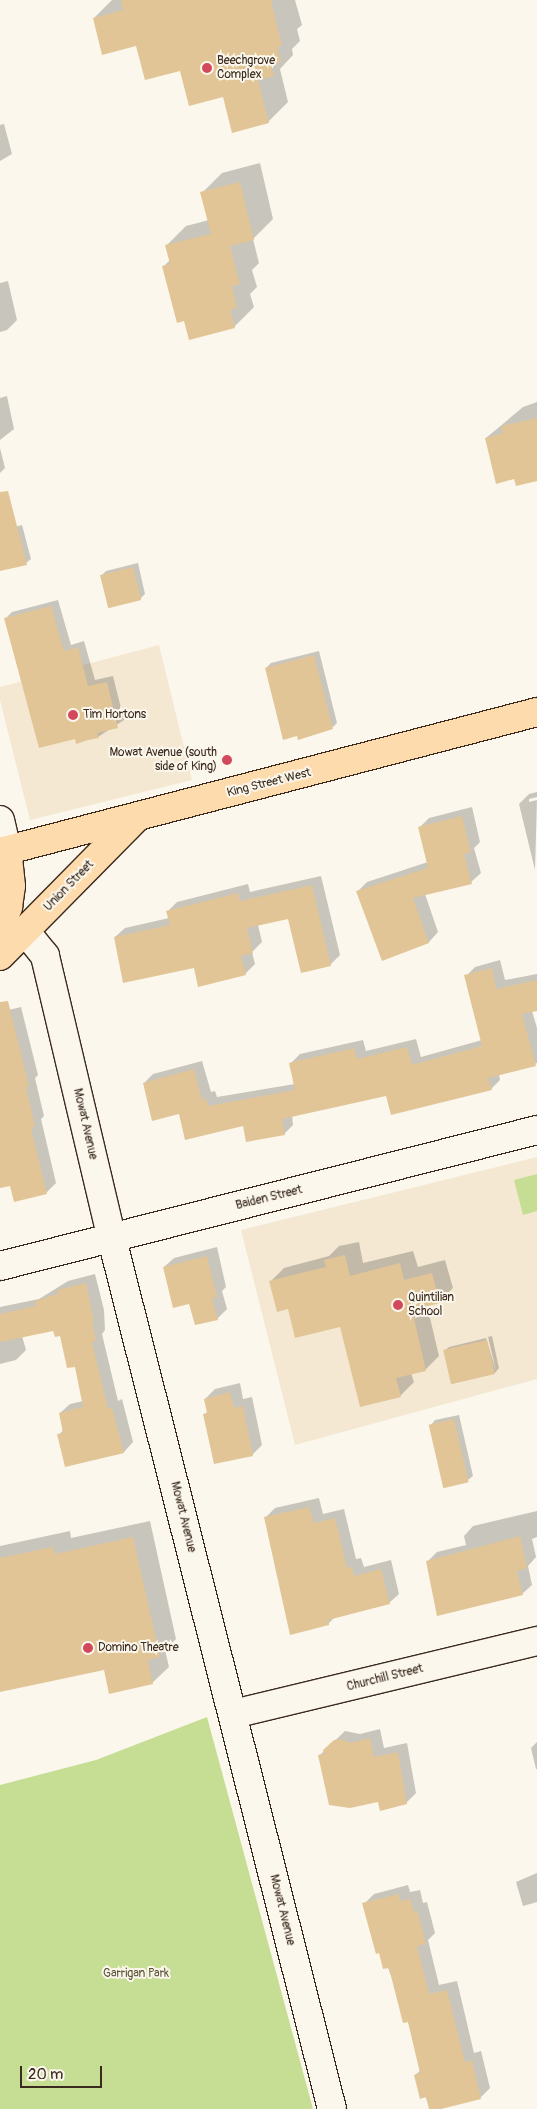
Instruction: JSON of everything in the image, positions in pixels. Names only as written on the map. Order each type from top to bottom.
[{"type":"main road","name":"King Street West","points":[[4,851],[537,712]]},
{"type":"main road","name":"Union Street","points":[[0,956],[13,929],[137,817]]},
{"type":"main road","name":"Union Street","points":[[4,851],[11,886],[8,907],[13,929]]},
{"type":"street","points":[[0,820],[4,851]]},
{"type":"street","name":"Mowat Avenue","points":[[13,929],[45,956],[112,1239],[332,2109]]},
{"type":"street","name":"Baiden Street","points":[[0,1266],[537,1130]]},
{"type":"street","name":"Churchill Street","points":[[232,1714],[537,1640]]},
{"type":"shaded area","points":[[159,645],[192,780],[30,820],[0,700],[0,687]]},
{"type":"shaded area","name":"Quintilian School","points":[[537,1157],[537,1379],[295,1445],[241,1230]]},
{"type":"green space","points":[[537,1174],[537,1211],[523,1215],[514,1180]]},
{"type":"green space","name":"Garrigan Park","points":[[207,1717],[313,2109],[0,2109],[0,1785],[96,1760]]},
{"type":"building","name":"Beechgrove Complex","points":[[121,0],[271,0],[282,46],[277,47],[281,62],[271,64],[274,76],[258,80],[269,123],[232,133],[223,97],[189,106],[180,71],[145,80],[136,46],[102,55],[93,18],[123,10]]},
{"type":"building","points":[[240,182],[254,240],[230,246],[240,284],[232,286],[237,308],[230,310],[235,328],[189,340],[184,321],[177,323],[162,266],[170,264],[165,245],[211,234],[200,192]]},
{"type":"building","points":[[537,418],[537,481],[516,486],[514,479],[496,484],[485,438],[503,433],[501,426]]},
{"type":"building","points":[[8,491],[27,565],[0,571],[0,492]]},
{"type":"building","points":[[133,567],[141,600],[108,608],[100,575]]},
{"type":"building","points":[[51,606],[64,651],[78,647],[88,686],[107,682],[118,728],[97,733],[99,738],[76,744],[75,739],[39,748],[4,618]]},
{"type":"building","points":[[314,655],[333,729],[298,740],[297,736],[283,740],[265,668]]},
{"type":"building","points":[[462,816],[471,852],[464,854],[472,884],[413,898],[429,943],[382,961],[356,891],[428,868],[418,827]]},
{"type":"building","points":[[312,885],[331,966],[301,973],[288,919],[247,928],[253,953],[241,956],[246,975],[198,987],[194,968],[123,983],[114,937],[170,925],[166,911],[238,893],[240,901]]},
{"type":"building","points":[[492,968],[496,989],[537,980],[537,1011],[522,1014],[536,1066],[488,1078],[492,1090],[391,1115],[386,1096],[282,1119],[285,1135],[246,1142],[243,1126],[185,1140],[179,1114],[152,1121],[143,1083],[194,1069],[202,1100],[207,1099],[208,1106],[295,1090],[289,1063],[354,1048],[357,1059],[407,1047],[412,1065],[482,1046],[464,975]]},
{"type":"building","points":[[8,1001],[29,1086],[26,1087],[35,1126],[31,1128],[47,1194],[14,1202],[10,1186],[0,1188],[0,1002]]},
{"type":"building","points":[[345,1255],[350,1276],[400,1263],[404,1280],[432,1273],[440,1303],[412,1310],[426,1371],[396,1378],[401,1397],[360,1407],[340,1327],[295,1338],[288,1309],[277,1312],[269,1281],[326,1267],[324,1260]]},
{"type":"building","points":[[207,1256],[217,1297],[212,1299],[218,1320],[195,1325],[189,1304],[173,1308],[163,1267]]},
{"type":"building","points":[[86,1283],[94,1321],[92,1321],[96,1341],[92,1342],[108,1409],[112,1408],[124,1453],[65,1467],[57,1434],[63,1433],[59,1413],[83,1407],[75,1367],[67,1368],[60,1336],[55,1337],[53,1331],[0,1342],[0,1314],[36,1306],[35,1301],[58,1294],[57,1290]]},
{"type":"building","points":[[487,1340],[495,1374],[451,1384],[443,1350]]},
{"type":"building","points":[[230,1392],[234,1408],[243,1406],[253,1456],[214,1464],[203,1414],[207,1413],[204,1399]]},
{"type":"building","points":[[454,1419],[469,1482],[443,1488],[429,1425]]},
{"type":"building","points":[[309,1507],[314,1523],[335,1518],[347,1568],[352,1567],[354,1576],[381,1569],[390,1604],[328,1620],[329,1625],[290,1635],[264,1517]]},
{"type":"building","points":[[520,1536],[527,1568],[517,1571],[523,1595],[437,1616],[426,1561]]},
{"type":"building","points":[[133,1537],[160,1657],[148,1660],[153,1684],[109,1694],[104,1670],[0,1692],[0,1558],[53,1547],[55,1554]]},
{"type":"building","points":[[370,1738],[374,1757],[398,1752],[407,1804],[380,1811],[378,1802],[350,1808],[329,1805],[318,1755],[324,1754],[323,1750],[334,1740],[341,1739],[350,1743]]},
{"type":"building","points":[[399,1894],[400,1901],[410,1899],[414,1912],[417,1910],[426,1944],[417,1946],[429,1994],[447,1990],[465,2062],[472,2060],[481,2099],[441,2109],[429,2109],[426,2097],[420,2099],[414,2075],[420,2073],[408,2022],[403,2023],[389,1968],[383,1969],[379,1953],[376,1954],[362,1903]]},
{"type":"place","name":"Beechgrove Complex","points":[[207,68]]},
{"type":"place","name":"Tim Hortons","points":[[73,715]]},
{"type":"place","name":"Mowat Avenue (south side of King)","points":[[227,760]]},
{"type":"place","name":"Quintilian School","points":[[398,1305]]},
{"type":"place","name":"Domino Theatre","points":[[88,1648]]}]
